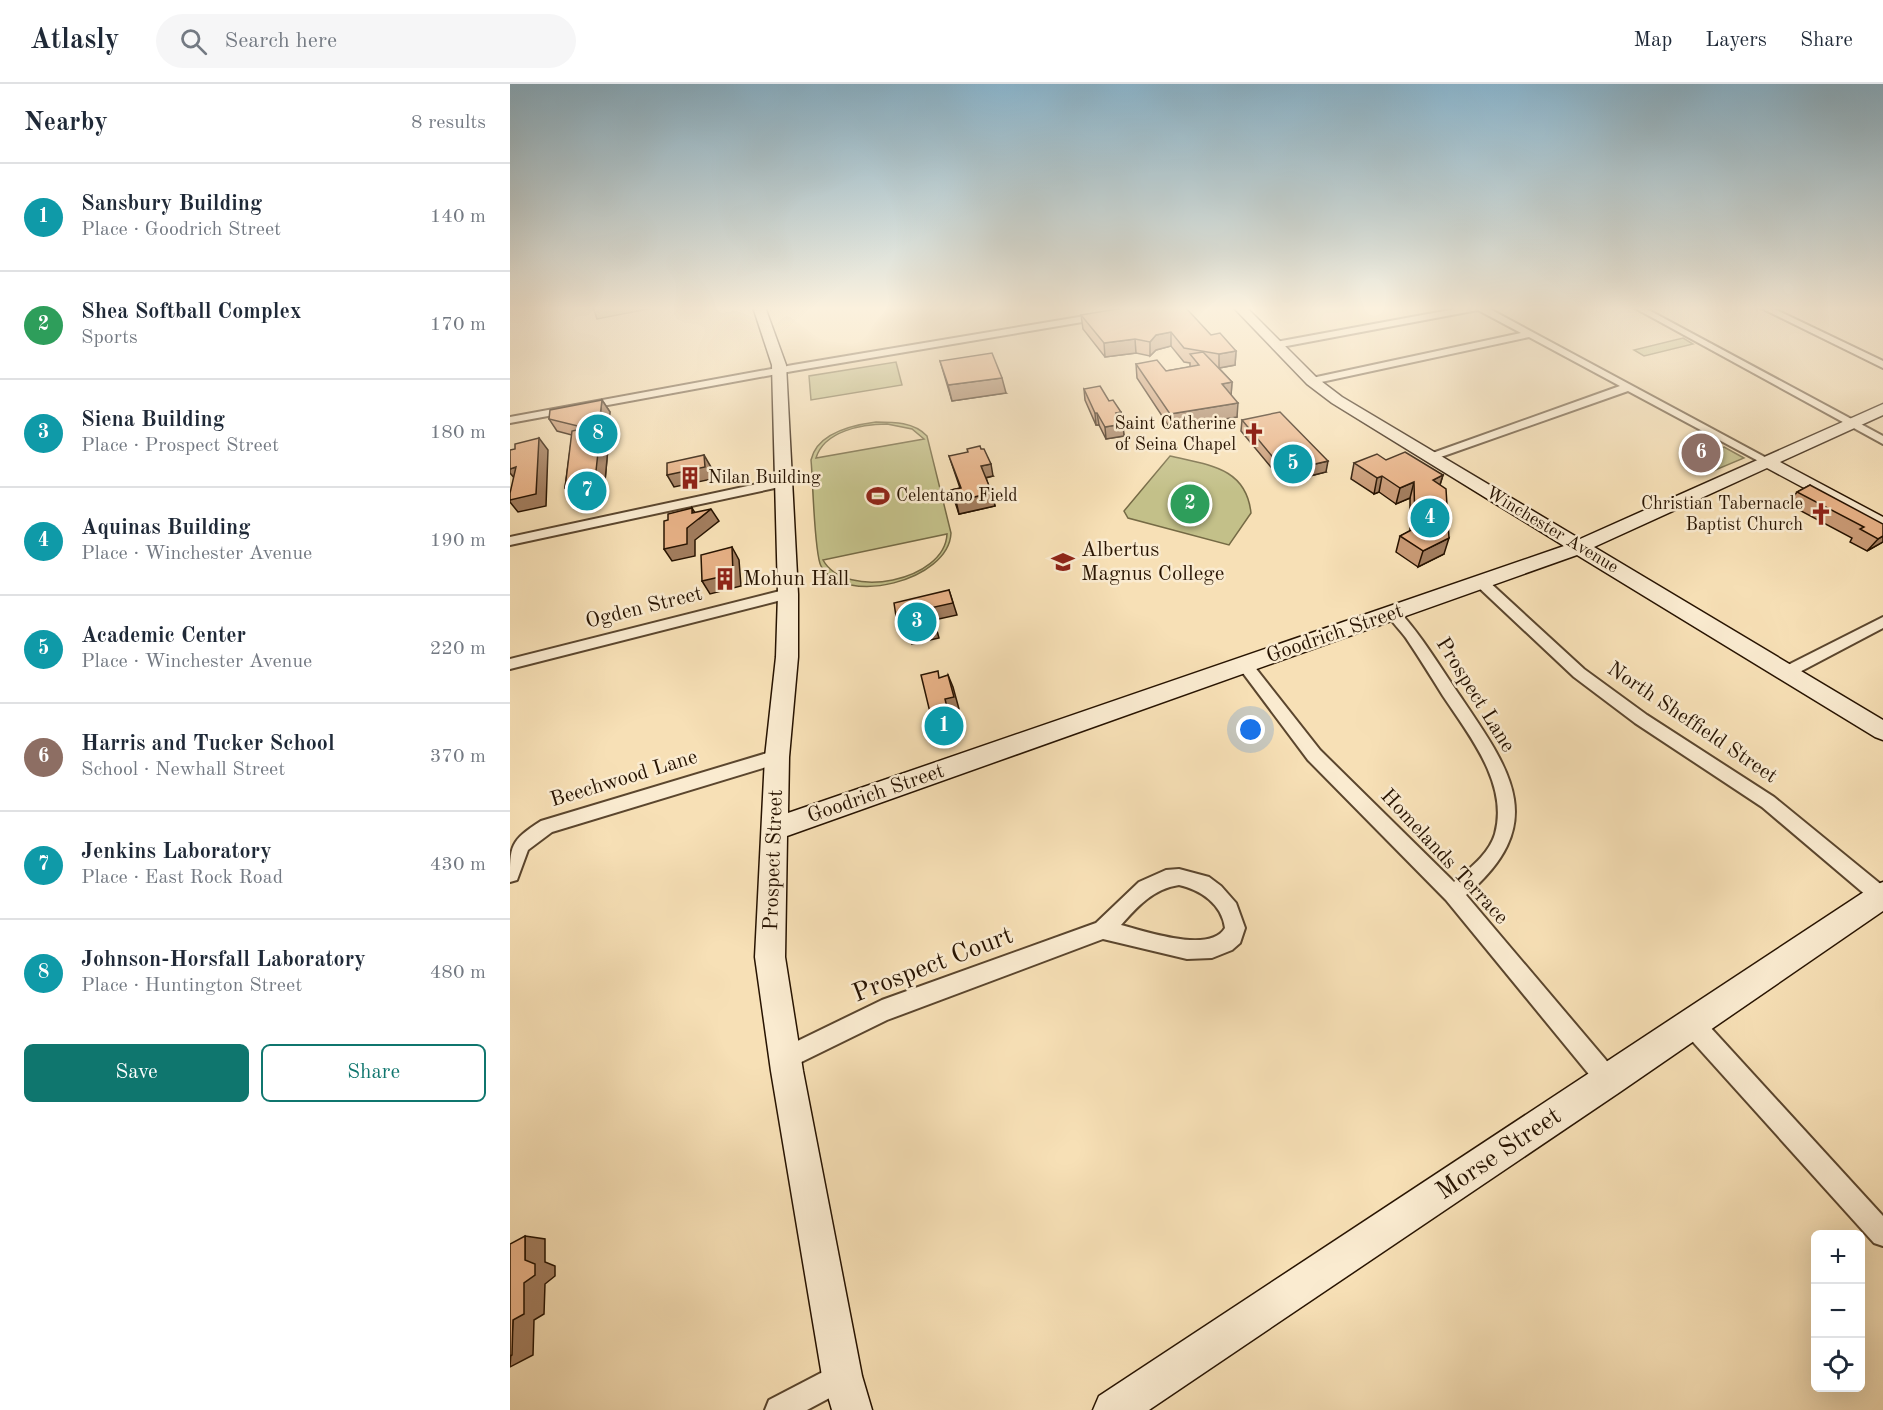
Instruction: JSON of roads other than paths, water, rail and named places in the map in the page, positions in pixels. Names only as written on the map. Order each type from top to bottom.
[{"type":"main road","name":"Winchester Avenue","points":[[1300,369],[1337,400],[1883,731]]},
{"type":"main road","name":"Prospect Street","points":[[779,370],[788,594],[787,657],[777,757],[770,957],[785,1059],[842,1376],[852,1410]]},
{"type":"main road","name":"Goodrich Street","points":[[775,829],[1580,547],[1883,409]]},
{"type":"main road","points":[[1768,462],[1883,524]]},
{"type":"main road","name":"Morse Street","points":[[1113,1410],[1609,1081],[1882,896]]},
{"type":"street","points":[[510,420],[785,369]]},
{"type":"street","points":[[1312,381],[1368,369]]},
{"type":"street","points":[[1594,369],[1768,462]]},
{"type":"street","points":[[1751,369],[1883,441]]},
{"type":"street","points":[[1431,457],[1628,387]]},
{"type":"street","points":[[510,541],[785,482]]},
{"type":"street","name":"North Sheffield Street","points":[[1481,582],[1579,673],[1641,719],[1768,802],[1882,896]]},
{"type":"street","name":"Ogden Street","points":[[510,664],[788,594]]},
{"type":"street","name":"Prospect Lane","points":[[1394,613],[1419,645],[1478,736],[1498,775],[1506,800],[1507,822],[1499,845],[1481,871],[1453,894]]},
{"type":"street","points":[[1787,672],[1883,622]]},
{"type":"street","name":"Homelands Terrace","points":[[1245,665],[1314,755],[1453,894],[1609,1081]]},
{"type":"street","name":"Beechwood Lane","points":[[510,874],[516,850],[525,839],[547,826],[777,757]]},
{"type":"street","name":"Prospect Court","points":[[785,1059],[882,1011],[1103,930],[1138,893],[1168,878],[1190,879],[1214,891],[1232,911],[1235,924],[1234,930],[1225,942],[1200,950],[1190,950],[1103,930]]},
{"type":"street","points":[[1692,1024],[1883,1234]]},
{"type":"street","points":[[779,1410],[842,1376]]},
{"type":"place","name":"Johnson-Horsfall Laboratory","points":[[598,434]]},
{"type":"place","name":"Saint Catherine of Seina Chapel","points":[[1254,434]]},
{"type":"place","name":"Harris and Tucker School","points":[[1701,453]]},
{"type":"place","name":"Academic Center","points":[[1293,464]]},
{"type":"place","name":"Nilan Building","points":[[690,478]]},
{"type":"place","name":"Jenkins Laboratory","points":[[587,491]]},
{"type":"place","name":"Celentano Field","points":[[878,496]]},
{"type":"place","name":"Shea Softball Complex","points":[[1190,504]]},
{"type":"place","name":"Christian Tabernacle Baptist Church","points":[[1821,514]]},
{"type":"place","name":"Aquinas Building","points":[[1430,518]]},
{"type":"place","name":"Albertus Magnus College","points":[[1063,562]]},
{"type":"place","name":"Mohun Hall","points":[[725,579]]},
{"type":"place","name":"Siena Building","points":[[917,622]]},
{"type":"place","name":"Sansbury Building","points":[[944,726]]}]
